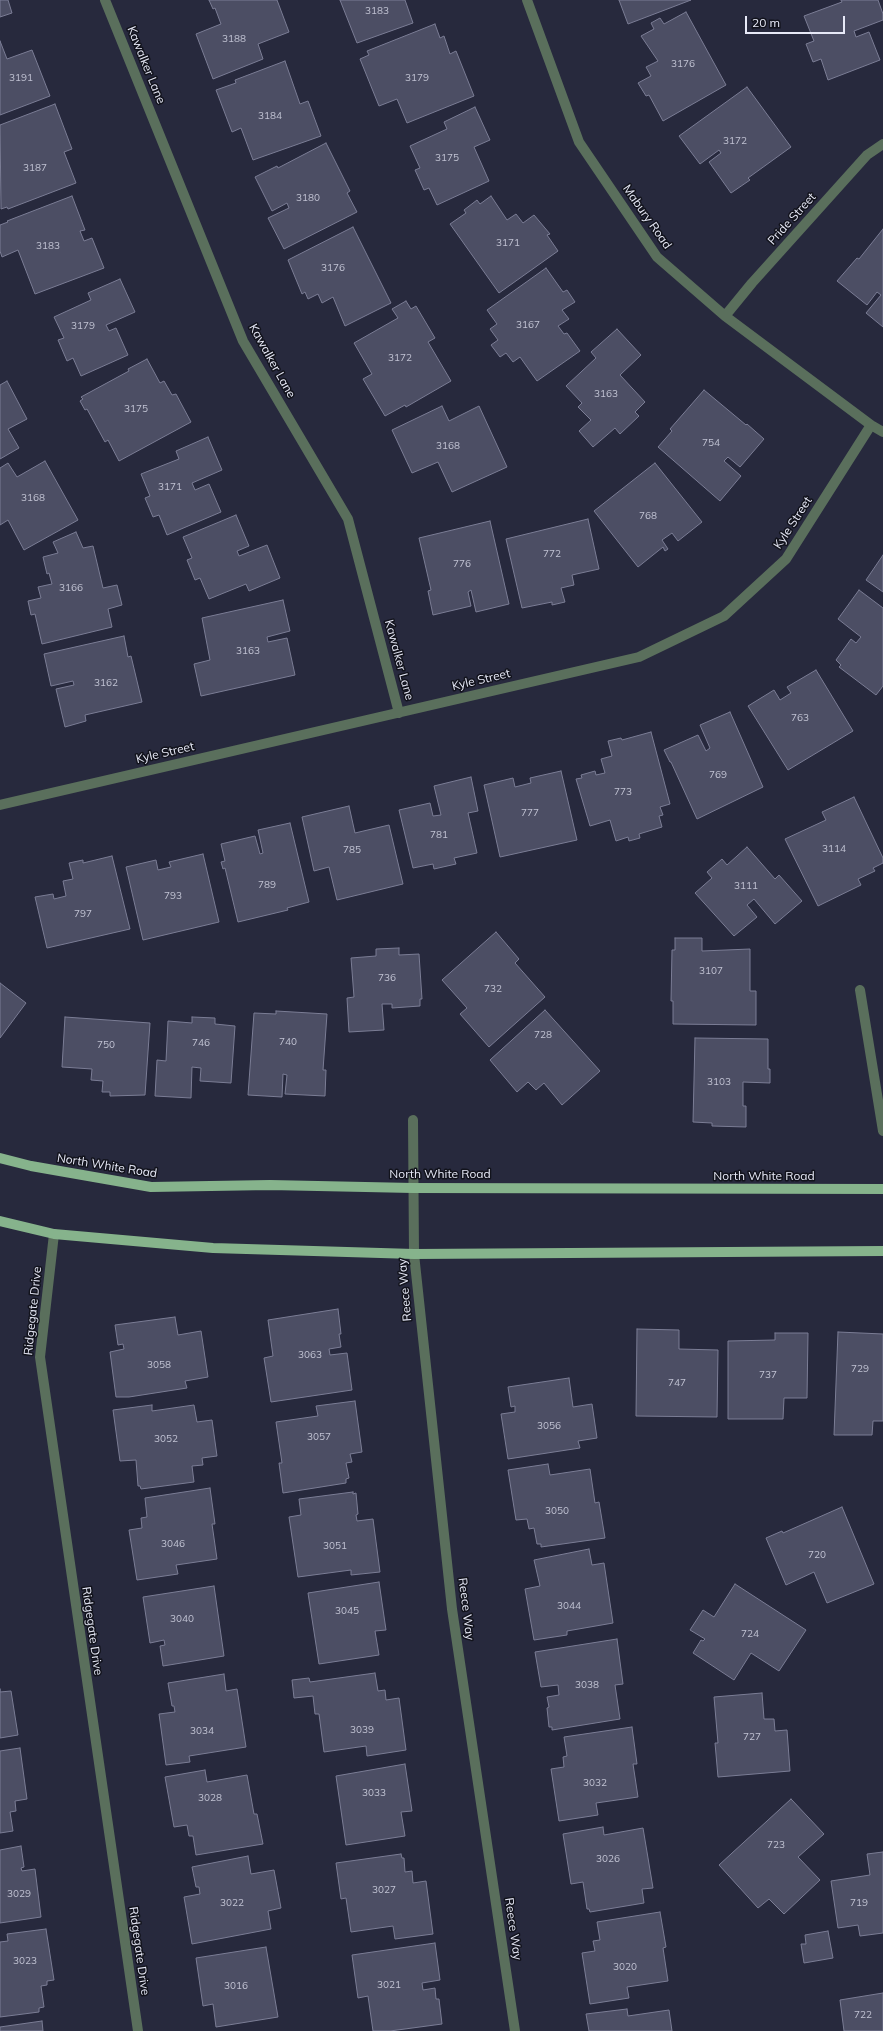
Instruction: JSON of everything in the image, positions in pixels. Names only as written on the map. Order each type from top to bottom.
[{"type":"main road","name":"North White Road","points":[[0,1158],[31,1166],[151,1187],[270,1185],[413,1188],[883,1189]]},
{"type":"main road","points":[[0,1221],[54,1234],[213,1248],[414,1254],[883,1251]]},
{"type":"street","name":"Kawalker Lane","points":[[105,0],[243,341],[348,519],[399,712]]},
{"type":"street","name":"Mabury Road","points":[[527,0],[579,142],[657,257],[725,316],[871,425],[883,432]]},
{"type":"street","name":"Pride Street","points":[[725,316],[752,283],[868,155],[883,144]]},
{"type":"street","name":"Kyle Street","points":[[0,805],[639,657],[724,616],[786,559],[871,425]]},
{"type":"street","points":[[860,990],[883,1131]]},
{"type":"street","name":"Reece Way","points":[[413,1120],[414,1254],[452,1609],[515,2031]]},
{"type":"street","name":"Ridgegate Drive","points":[[54,1234],[40,1357],[138,2031]]},
{"type":"building","points":[[0,0],[8,0],[12,13],[0,17]]},
{"type":"building","points":[[209,0],[277,0],[289,32],[258,44],[263,59],[213,79],[196,34],[221,24],[215,8],[213,9]]},
{"type":"building","points":[[340,0],[405,0],[413,23],[357,43]]},
{"type":"building","points":[[619,0],[691,0],[628,24]]},
{"type":"building","points":[[841,0],[878,0],[883,14],[883,20],[854,31],[856,37],[869,32],[880,60],[828,80],[821,59],[813,62],[806,44],[814,41],[804,16],[842,2]]},
{"type":"building","points":[[686,12],[726,85],[663,121],[649,95],[646,96],[638,83],[651,76],[646,67],[658,61],[641,36],[654,29],[651,23],[660,18],[664,24]]},
{"type":"building","points":[[435,24],[440,38],[444,36],[450,54],[456,51],[474,96],[407,123],[397,99],[379,106],[360,59],[369,55],[367,51]]},
{"type":"building","points":[[0,41],[7,59],[32,50],[50,96],[0,115]]},
{"type":"building","points":[[285,61],[300,104],[308,101],[321,136],[253,160],[241,128],[232,132],[216,90],[236,83],[235,80]]},
{"type":"building","points":[[747,87],[791,147],[748,178],[750,180],[731,193],[709,162],[721,153],[719,150],[700,164],[679,136]]},
{"type":"building","points":[[55,104],[72,149],[64,152],[76,183],[8,209],[7,207],[1,209],[0,125]]},
{"type":"building","points":[[475,107],[490,140],[474,147],[489,181],[437,205],[429,188],[424,190],[415,170],[420,168],[410,146],[447,129],[444,122]]},
{"type":"building","points":[[326,143],[350,191],[347,193],[357,212],[284,249],[268,218],[289,208],[287,203],[272,211],[255,177],[277,166],[278,168]]},
{"type":"building","points":[[72,196],[85,230],[80,231],[84,241],[92,238],[104,268],[35,294],[18,250],[2,257],[0,251],[0,225]]},
{"type":"building","points":[[491,196],[507,220],[516,214],[523,223],[534,215],[550,234],[547,235],[558,251],[499,293],[450,224],[466,213],[464,210],[477,200],[480,204]]},
{"type":"building","points":[[353,227],[391,303],[345,326],[333,297],[322,303],[318,294],[308,299],[305,292],[302,294],[288,260]]},
{"type":"building","points":[[883,229],[883,327],[866,313],[881,295],[877,292],[867,305],[837,281],[857,258],[859,259]]},
{"type":"building","points":[[546,268],[563,292],[567,290],[575,302],[562,310],[569,319],[558,326],[564,334],[567,333],[580,351],[537,381],[520,357],[513,362],[506,353],[500,357],[491,345],[498,340],[490,329],[497,324],[487,310]]},
{"type":"building","points":[[120,279],[135,312],[106,325],[109,331],[116,328],[128,355],[81,376],[73,358],[67,361],[58,340],[64,338],[54,317],[91,300],[88,293]]},
{"type":"building","points":[[406,301],[411,309],[416,306],[435,338],[428,342],[451,381],[406,407],[405,405],[385,416],[363,379],[372,374],[354,343],[398,318],[392,309]]},
{"type":"building","points":[[617,329],[641,355],[620,375],[645,402],[635,412],[639,416],[620,434],[615,428],[593,447],[579,431],[591,420],[578,407],[582,403],[566,386],[596,358],[591,352]]},
{"type":"building","points":[[147,359],[160,383],[164,381],[172,395],[176,394],[191,422],[119,461],[108,440],[105,442],[87,409],[85,410],[80,401],[83,399],[81,397],[129,371],[128,369]]},
{"type":"building","points":[[7,381],[27,419],[8,429],[19,448],[0,459],[0,385]]},
{"type":"building","points":[[704,390],[764,439],[740,467],[728,457],[724,461],[741,476],[720,501],[658,447],[672,431],[670,429]]},
{"type":"building","points":[[442,406],[449,421],[479,406],[507,467],[452,492],[438,462],[412,473],[392,430]]},
{"type":"building","points":[[208,437],[222,470],[192,483],[195,490],[209,484],[221,512],[167,535],[159,515],[153,517],[145,498],[150,496],[141,474],[179,459],[176,451]]},
{"type":"building","points":[[45,461],[78,520],[24,550],[8,520],[0,525],[0,468],[8,463],[17,477]]},
{"type":"building","points":[[655,463],[702,522],[678,541],[672,533],[662,540],[668,549],[665,551],[663,547],[638,567],[594,511]]},
{"type":"building","points":[[236,515],[249,546],[237,551],[239,556],[267,545],[280,578],[249,591],[246,584],[209,599],[200,578],[195,580],[187,560],[192,558],[183,537]]},
{"type":"building","points":[[588,519],[599,569],[572,575],[574,585],[561,588],[565,602],[552,605],[552,602],[522,608],[506,539]]},
{"type":"building","points":[[490,521],[509,604],[476,612],[471,590],[468,592],[471,606],[433,615],[428,591],[431,590],[419,538]]},
{"type":"building","points":[[76,532],[83,548],[93,546],[103,588],[117,585],[122,605],[108,609],[112,627],[42,644],[35,614],[31,615],[28,601],[41,598],[38,587],[52,584],[49,573],[47,574],[43,557],[58,553],[53,542]]},
{"type":"building","points":[[883,555],[883,592],[866,580]]},
{"type":"building","points":[[859,590],[883,608],[883,686],[876,695],[839,667],[841,665],[836,660],[851,639],[856,643],[861,637],[838,619]]},
{"type":"building","points":[[283,600],[290,631],[267,637],[268,642],[287,638],[295,675],[201,696],[194,664],[210,660],[202,618]]},
{"type":"building","points":[[124,636],[128,657],[131,656],[142,702],[85,715],[86,721],[65,727],[56,689],[74,685],[73,681],[51,686],[44,654]]},
{"type":"building","points":[[816,670],[853,731],[788,770],[748,706],[774,690],[780,700],[791,693],[787,687]]},
{"type":"building","points":[[730,712],[763,787],[697,819],[664,750],[698,735],[706,751],[710,748],[700,725]]},
{"type":"building","points":[[651,732],[670,804],[660,807],[663,815],[659,816],[662,827],[639,834],[640,838],[629,841],[628,837],[616,841],[610,820],[590,826],[576,779],[582,778],[581,775],[595,771],[596,775],[605,773],[601,759],[612,756],[608,741],[621,738],[622,740]]},
{"type":"building","points":[[561,771],[577,840],[500,857],[484,785],[513,778],[515,787],[531,783],[530,778]]},
{"type":"building","points":[[471,777],[478,811],[468,813],[477,853],[454,858],[456,864],[434,869],[433,864],[413,868],[399,810],[430,803],[433,816],[441,815],[434,786]]},
{"type":"building","points":[[854,797],[883,858],[883,863],[873,868],[875,871],[858,879],[861,885],[818,906],[785,839],[826,820],[822,812]]},
{"type":"building","points":[[349,806],[355,833],[389,825],[403,884],[337,900],[329,867],[314,871],[302,817]]},
{"type":"building","points":[[290,823],[309,902],[287,908],[288,910],[238,922],[225,868],[223,869],[221,862],[225,861],[221,844],[255,836],[260,854],[263,853],[258,830]]},
{"type":"building","points":[[747,847],[775,879],[779,875],[802,901],[775,924],[754,899],[747,905],[757,917],[734,936],[695,893],[712,878],[707,872],[722,859],[727,865]]},
{"type":"building","points":[[203,854],[219,922],[143,940],[126,867],[156,860],[158,870],[171,867],[169,862]]},
{"type":"building","points":[[112,856],[130,929],[47,948],[35,897],[53,894],[54,899],[66,896],[63,881],[73,879],[69,863],[83,860],[83,863]]},
{"type":"building","points":[[496,932],[519,959],[515,963],[545,997],[489,1047],[460,1014],[467,1008],[442,980]]},
{"type":"building","points":[[675,938],[702,938],[702,951],[750,949],[750,991],[756,991],[756,1025],[673,1024],[673,1001],[671,1001],[672,950],[675,950]]},
{"type":"building","points":[[399,948],[399,955],[419,954],[422,999],[420,999],[420,1006],[392,1008],[392,1004],[382,1004],[384,1030],[349,1032],[347,998],[354,997],[351,958],[376,956],[376,949]]},
{"type":"building","points":[[0,983],[26,1003],[0,1038]]},
{"type":"building","points":[[545,1010],[600,1071],[562,1105],[544,1083],[536,1090],[528,1082],[517,1092],[490,1060]]},
{"type":"building","points":[[276,1011],[327,1014],[323,1070],[326,1070],[325,1096],[285,1094],[287,1075],[283,1074],[282,1097],[248,1095],[254,1013],[276,1014]]},
{"type":"building","points":[[65,1017],[150,1023],[145,1095],[110,1096],[110,1092],[102,1092],[103,1081],[91,1080],[92,1069],[62,1067]]},
{"type":"building","points":[[192,1017],[215,1018],[215,1024],[235,1026],[231,1083],[200,1081],[201,1068],[192,1067],[191,1098],[155,1096],[157,1060],[166,1061],[168,1021],[192,1023]]},
{"type":"building","points":[[695,1038],[768,1039],[768,1069],[770,1069],[770,1083],[743,1082],[743,1106],[746,1106],[746,1127],[712,1126],[712,1123],[693,1122]]},
{"type":"building","points":[[338,1309],[341,1347],[329,1349],[330,1355],[347,1353],[352,1390],[271,1402],[264,1358],[273,1356],[268,1320]]},
{"type":"building","points":[[175,1317],[178,1335],[201,1331],[208,1377],[185,1381],[187,1388],[129,1397],[116,1397],[110,1352],[124,1349],[123,1344],[118,1345],[115,1325]]},
{"type":"building","points":[[637,1329],[679,1330],[679,1349],[718,1350],[717,1417],[636,1416]]},
{"type":"building","points":[[838,1332],[883,1334],[883,1421],[873,1421],[872,1435],[834,1435]]},
{"type":"building","points":[[775,1333],[808,1333],[807,1398],[784,1398],[783,1419],[728,1419],[728,1341],[775,1340]]},
{"type":"building","points":[[569,1378],[573,1407],[592,1404],[597,1438],[578,1441],[580,1448],[508,1459],[501,1414],[515,1412],[515,1406],[511,1407],[508,1387]]},
{"type":"building","points":[[355,1401],[362,1452],[350,1454],[352,1462],[346,1463],[349,1478],[346,1479],[346,1483],[283,1493],[279,1463],[282,1463],[276,1422],[318,1416],[316,1406]]},
{"type":"building","points":[[152,1405],[152,1411],[194,1405],[197,1422],[212,1420],[217,1456],[202,1458],[203,1465],[192,1466],[194,1482],[141,1489],[140,1486],[138,1486],[136,1460],[120,1461],[113,1410]]},
{"type":"building","points":[[548,1464],[550,1475],[590,1469],[595,1503],[599,1502],[605,1538],[541,1547],[541,1544],[537,1544],[534,1528],[529,1529],[527,1519],[516,1520],[508,1470]]},
{"type":"building","points":[[210,1488],[215,1524],[212,1524],[217,1559],[176,1565],[178,1574],[137,1580],[129,1530],[142,1528],[141,1518],[147,1517],[145,1498]]},
{"type":"building","points":[[353,1492],[353,1494],[356,1493],[358,1514],[356,1515],[357,1521],[373,1519],[380,1572],[351,1575],[351,1570],[298,1577],[289,1517],[301,1515],[299,1499]]},
{"type":"building","points":[[842,1507],[874,1584],[827,1603],[814,1572],[786,1585],[766,1538],[782,1531],[783,1533]]},
{"type":"building","points":[[589,1549],[592,1565],[604,1563],[613,1623],[567,1631],[567,1635],[534,1640],[525,1589],[540,1586],[534,1560]]},
{"type":"building","points":[[379,1582],[386,1630],[375,1631],[379,1655],[319,1664],[308,1593]]},
{"type":"building","points":[[735,1584],[806,1630],[779,1671],[751,1653],[734,1680],[693,1653],[701,1640],[703,1641],[705,1639],[690,1630],[703,1610],[714,1617]]},
{"type":"building","points":[[214,1586],[224,1656],[163,1666],[160,1646],[165,1645],[164,1640],[150,1643],[143,1597]]},
{"type":"building","points":[[617,1639],[623,1684],[615,1685],[620,1719],[552,1730],[552,1727],[549,1727],[547,1708],[549,1707],[547,1697],[559,1695],[558,1685],[541,1687],[535,1652]]},
{"type":"building","points":[[375,1673],[378,1691],[385,1690],[386,1700],[399,1698],[406,1750],[367,1756],[366,1746],[324,1752],[319,1714],[315,1714],[313,1696],[294,1698],[292,1680],[309,1678],[310,1682]]},
{"type":"building","points":[[224,1674],[226,1691],[237,1689],[246,1747],[189,1756],[190,1762],[166,1765],[159,1714],[175,1712],[174,1706],[172,1706],[168,1683]]},
{"type":"building","points":[[11,1691],[18,1735],[0,1738],[0,1692]]},
{"type":"building","points":[[762,1693],[764,1719],[774,1719],[775,1731],[787,1730],[790,1771],[718,1777],[715,1743],[718,1743],[714,1697]]},
{"type":"building","points":[[632,1727],[637,1764],[633,1764],[638,1797],[596,1803],[598,1815],[559,1821],[551,1769],[564,1767],[563,1757],[567,1756],[564,1737]]},
{"type":"building","points":[[20,1748],[27,1799],[15,1801],[16,1811],[10,1812],[13,1831],[0,1833],[0,1751]]},
{"type":"building","points":[[405,1764],[412,1811],[401,1812],[405,1836],[346,1845],[336,1776]]},
{"type":"building","points":[[205,1770],[207,1782],[247,1775],[254,1814],[257,1814],[263,1844],[196,1855],[193,1836],[189,1836],[187,1825],[174,1827],[165,1777]]},
{"type":"building","points":[[791,1799],[824,1834],[798,1857],[820,1880],[784,1914],[769,1899],[758,1908],[719,1865]]},
{"type":"building","points":[[603,1827],[604,1835],[643,1828],[653,1888],[642,1889],[644,1903],[590,1912],[589,1909],[587,1909],[583,1882],[571,1884],[563,1834]]},
{"type":"building","points":[[21,1846],[24,1867],[21,1868],[22,1871],[35,1869],[41,1917],[0,1923],[0,1850]]},
{"type":"building","points":[[883,1852],[883,1933],[860,1936],[858,1925],[838,1928],[831,1881],[870,1875],[867,1854]]},
{"type":"building","points":[[401,1854],[402,1858],[404,1858],[405,1872],[412,1871],[413,1883],[426,1881],[433,1934],[395,1939],[393,1926],[351,1932],[346,1898],[341,1899],[336,1863]]},
{"type":"building","points":[[248,1856],[251,1874],[274,1870],[281,1908],[268,1911],[271,1929],[192,1944],[184,1897],[200,1894],[199,1887],[196,1887],[192,1867]]},
{"type":"building","points":[[660,1912],[666,1947],[663,1948],[668,1981],[627,1987],[629,1998],[590,2004],[582,1953],[595,1951],[593,1941],[600,1940],[597,1922]]},
{"type":"building","points":[[46,1929],[54,1980],[47,1981],[47,1985],[41,1986],[44,2007],[39,2008],[39,2012],[0,2017],[0,1942],[8,1941],[7,1934]]},
{"type":"building","points":[[828,1931],[833,1958],[804,1963],[801,1944],[806,1944],[805,1935]]},
{"type":"building","points":[[435,1943],[440,1980],[422,1983],[423,1990],[435,1988],[436,1999],[439,1999],[442,2024],[390,2031],[373,2031],[368,1996],[358,1998],[352,1955]]},
{"type":"building","points":[[266,1947],[278,2017],[216,2027],[213,2004],[203,2006],[196,1958]]},
{"type":"building","points":[[883,1993],[883,2031],[844,2031],[840,2000]]},
{"type":"building","points":[[627,2009],[628,2016],[669,2010],[672,2031],[589,2031],[586,2014]]},
{"type":"building","points":[[42,2021],[43,2031],[0,2031],[0,2027]]}]
